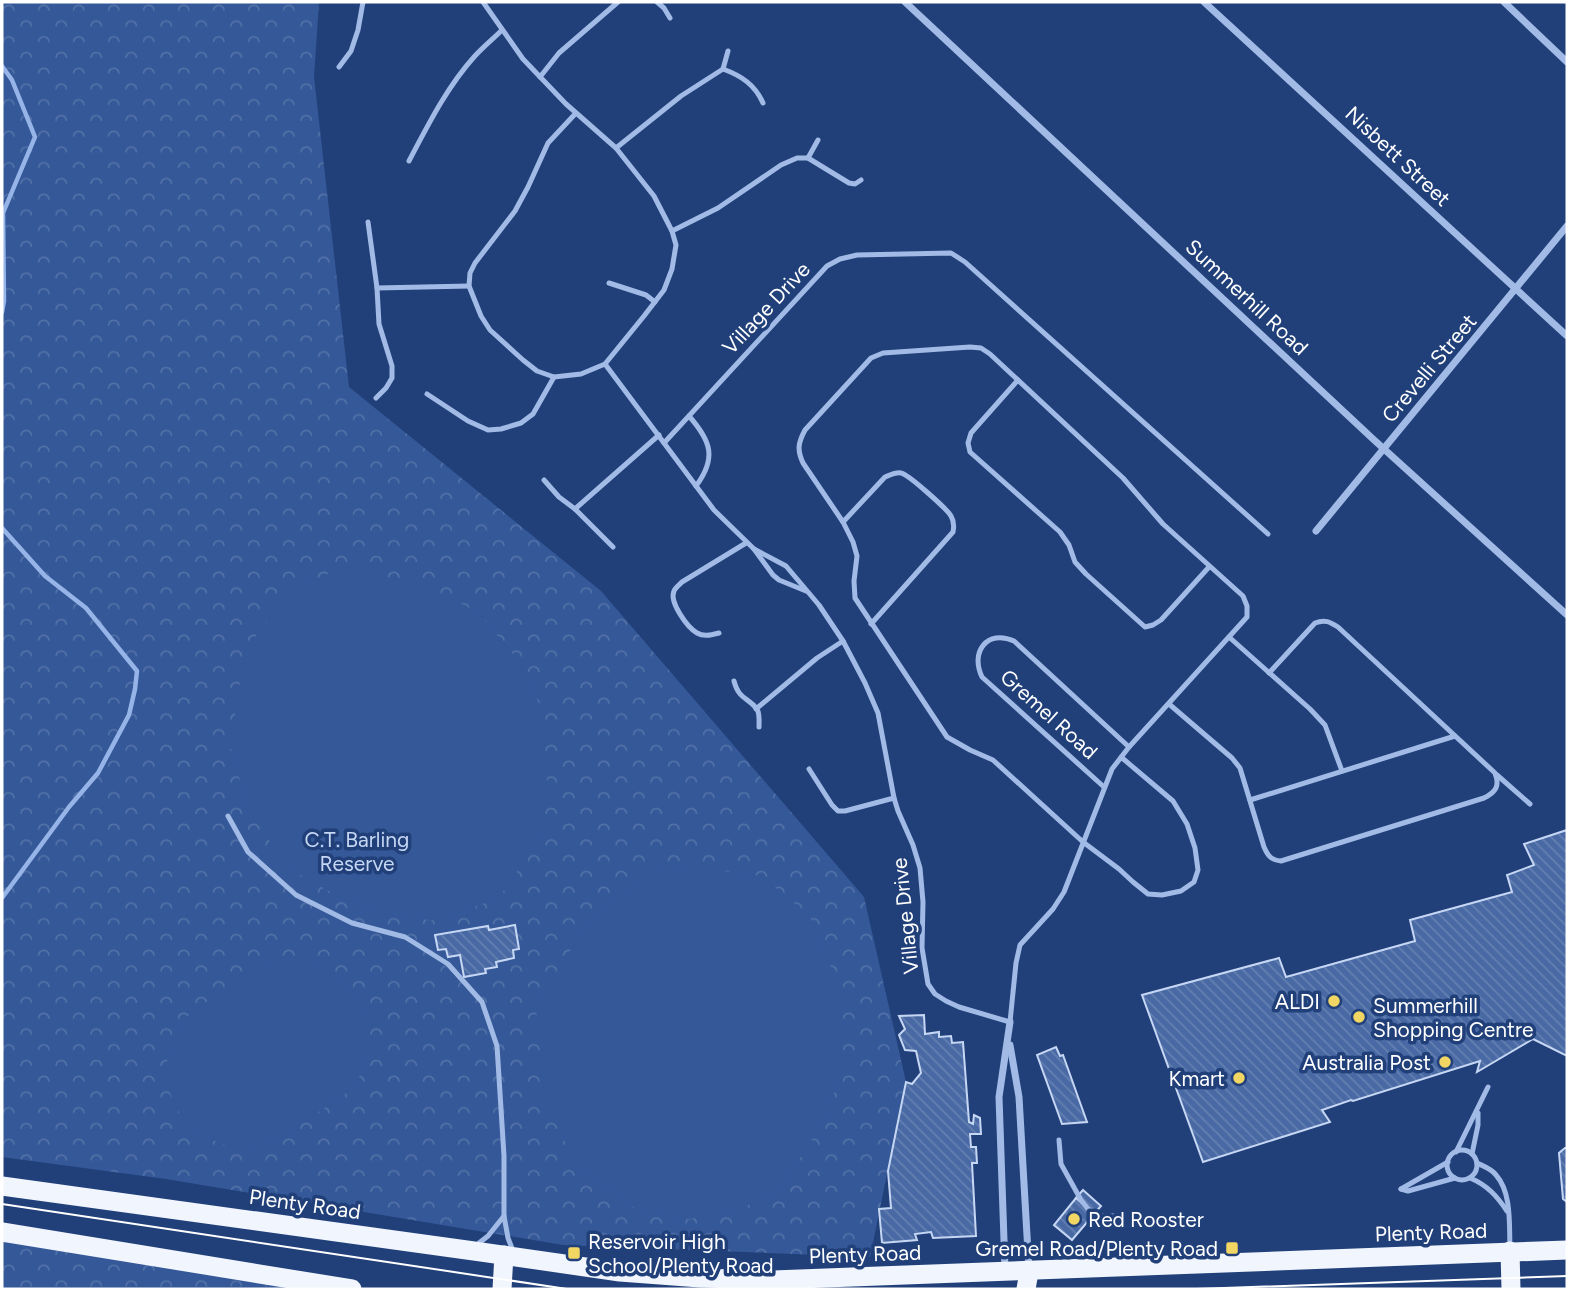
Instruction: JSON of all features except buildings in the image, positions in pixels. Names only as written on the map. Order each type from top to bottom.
[{"type":"highway","name":"Plenty Road","points":[[2,1186],[620,1272],[700,1278],[1027,1280],[1510,1251],[1567,1250]]},
{"type":"highway","points":[[2,1232],[352,1289]]},
{"type":"highway","points":[[1510,1251],[1511,1289]]},
{"type":"highway","points":[[502,1289],[510,1256]]},
{"type":"street","name":"Summerhill Road","points":[[905,2],[1384,449],[1567,615]]},
{"type":"street","name":"Nisbett Street","points":[[1204,2],[1567,336]]},
{"type":"street","points":[[1504,2],[1567,62]]},
{"type":"street","name":"Crevelli Street","points":[[1317,531],[1567,226]]},
{"type":"street","name":"Gremel Road","points":[[1007,1280],[999,1097],[1010,1022]]},
{"type":"street","name":"Gremel Road","points":[[1009,1038],[1018,1097],[1027,1280]]},
{"type":"lane","points":[[339,67],[351,51],[363,2]]},
{"type":"lane","points":[[483,2],[523,59],[576,113],[616,148],[654,196],[676,245],[672,269],[664,289],[604,364],[581,374],[554,377],[537,371],[490,330],[469,286],[475,263],[514,211],[548,143],[576,113]]},
{"type":"lane","points":[[540,77],[559,53],[618,2]]},
{"type":"lane","points":[[657,2],[670,19]]},
{"type":"lane","points":[[409,160],[460,74],[502,30]]},
{"type":"lane","points":[[616,148],[681,96],[723,69],[728,51]]},
{"type":"lane","points":[[723,69],[745,79],[763,103]]},
{"type":"lane","points":[[808,158],[818,139]]},
{"type":"lane","points":[[672,231],[718,208],[781,165],[797,159],[808,158],[849,183],[855,184],[861,180]]},
{"type":"lane","points":[[368,222],[379,324],[392,366],[392,378],[376,398]]},
{"type":"lane","name":"Village Drive","points":[[664,443],[827,266],[840,259],[858,255],[951,253],[965,262],[1268,534]]},
{"type":"lane","points":[[609,283],[646,295],[655,302]]},
{"type":"lane","points":[[377,288],[469,286]]},
{"type":"lane","name":"Gremel Road","points":[[1010,1022],[1020,945],[1053,909],[1064,892],[1083,842],[1104,788],[1112,769],[1121,757],[1129,747],[1247,617],[1247,606],[1243,596],[1163,524],[1123,478],[981,348],[883,353],[871,358],[805,430],[798,443],[803,463],[843,522],[853,542],[857,556],[855,598],[947,737],[993,760],[1083,842],[1148,894],[1181,891],[1194,882],[1198,870],[1195,848],[1187,824],[1173,801],[1121,757]]},
{"type":"lane","name":"Village Drive","points":[[604,364],[714,510],[754,550],[773,575],[807,591]]},
{"type":"lane","points":[[427,394],[468,421],[488,430],[501,429],[521,423],[533,414],[554,377]]},
{"type":"lane","points":[[1018,380],[971,433],[968,443],[970,452],[1060,532],[1069,545],[1075,562],[1086,574],[1145,627],[1161,620],[1209,567]]},
{"type":"lane","points":[[689,416],[707,439],[710,453],[704,476],[696,486]]},
{"type":"lane","points":[[575,509],[659,435]]},
{"type":"lane","points":[[843,522],[886,477],[903,473],[951,515],[954,524],[953,532],[871,624]]},
{"type":"lane","points":[[544,480],[613,547]]},
{"type":"lane","points":[[719,633],[697,633],[687,624],[677,610],[673,597],[675,589],[746,543]]},
{"type":"lane","name":"Village Drive","points":[[754,550],[786,566],[819,605],[843,641],[877,713],[894,799],[920,869],[923,902],[922,948],[928,984],[935,994],[946,1002],[1010,1022]]},
{"type":"lane","points":[[1269,673],[1315,623],[1328,621],[1338,627],[1530,804]]},
{"type":"lane","name":"Gremel Road","points":[[1104,788],[982,677],[977,658],[981,647],[996,638],[1006,637],[1014,641],[1129,747]]},
{"type":"lane","points":[[1229,638],[1325,725],[1342,771]]},
{"type":"lane","points":[[756,709],[843,641]]},
{"type":"lane","points":[[734,681],[741,697],[759,714],[759,727]]},
{"type":"lane","points":[[1169,704],[1240,768],[1268,855],[1274,860],[1281,861],[1484,798],[1497,786],[1495,773]]},
{"type":"lane","points":[[1250,800],[1455,736]]},
{"type":"lane","points":[[809,769],[838,811],[894,799]]},
{"type":"lane","points":[[228,816],[248,852],[296,895],[352,923],[405,937],[448,964],[482,1002],[497,1046],[504,1216],[510,1256]]},
{"type":"lane","points":[[1477,1163],[1476,1171],[1470,1178],[1455,1178],[1448,1172],[1448,1162],[1456,1152],[1488,1087]]},
{"type":"lane","points":[[1472,1154],[1478,1110]]},
{"type":"lane","points":[[1059,1140],[1061,1164],[1088,1209],[1102,1216],[1118,1216]]},
{"type":"lane","points":[[1456,1152],[1472,1154],[1477,1163],[1495,1173],[1503,1187],[1509,1213],[1510,1251]]},
{"type":"lane","points":[[1448,1162],[1401,1189],[1408,1191],[1455,1178]]},
{"type":"lane","points":[[1470,1178],[1482,1183],[1509,1213]]},
{"type":"lane","points":[[474,1251],[504,1216]]},
{"type":"green space","name":"C.T. Barling Reserve","points":[[2,2],[319,2],[314,77],[349,387],[601,591],[864,897],[906,1082],[870,1257],[563,1245],[166,1179],[2,1157]]},
{"type":"green space","points":[[343,566],[423,586],[478,612],[520,663],[543,712],[547,781],[544,833],[499,897],[440,921],[386,915],[336,895],[288,868],[249,811],[230,745],[245,651],[285,596]]},
{"type":"green space","points":[[665,863],[760,876],[809,915],[832,970],[843,1024],[840,1077],[823,1123],[779,1190],[734,1212],[689,1219],[634,1207],[577,1166],[545,1102],[536,1007],[590,918]]},
{"type":"green space","points":[[291,961],[312,964],[327,970],[345,983],[355,996],[367,1026],[366,1058],[361,1074],[347,1092],[281,1138],[252,1146],[225,1144],[202,1135],[184,1119],[172,1098],[167,1073],[171,1046],[184,1019],[252,968]]},
{"type":"green space","points":[[2,1235],[346,1289],[2,1289]]},
{"type":"waterway","points":[[2,66],[12,80],[35,137],[3,213],[2,312]]},
{"type":"waterway","points":[[2,528],[45,576],[86,608],[137,671],[129,715],[98,773],[69,807],[2,898]]},
{"type":"tram line","points":[[2,1204],[567,1289]]},
{"type":"tram line","points":[[1196,1289],[1567,1276]]},
{"type":"place","name":"ALDI","points":[[1334,1001]]},
{"type":"place","name":"Summerhill Shopping Centre","points":[[1359,1017]]},
{"type":"place","name":"Australia Post","points":[[1445,1062]]},
{"type":"place","name":"Kmart","points":[[1239,1078]]},
{"type":"place","name":"Red Rooster","points":[[1074,1219]]},
{"type":"place","name":"Gremel Road/Plenty Road","points":[[1232,1248]]},
{"type":"place","name":"Reservoir High School/Plenty Road","points":[[574,1253]]}]
